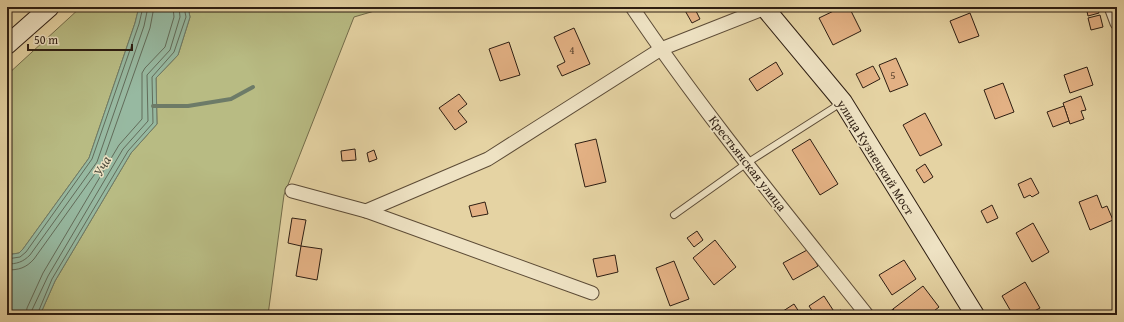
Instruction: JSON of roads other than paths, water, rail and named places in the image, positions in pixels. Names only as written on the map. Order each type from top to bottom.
[{"type":"street","points":[[7,45],[50,7]]},
{"type":"street","name":"Крестьянская улица","points":[[632,7],[661,49],[747,163],[868,315]]},
{"type":"street","points":[[366,211],[488,159],[661,49],[764,7]]},
{"type":"street","name":"улица Кузнецкий Мост","points":[[764,7],[843,102],[975,315]]},
{"type":"street","points":[[1111,7],[1117,23]]},
{"type":"street","points":[[292,191],[366,211],[592,293]]},
{"type":"lane","points":[[674,215],[747,163],[843,102]]},
{"type":"water","name":"Уча","points":[[139,7],[188,7],[190,17],[178,55],[156,78],[157,124],[131,153],[55,281],[40,315],[7,315],[7,255],[19,253],[23,249],[89,158],[135,23]]},
{"type":"waterway","points":[[153,106],[188,106],[231,99],[253,87]]}]
